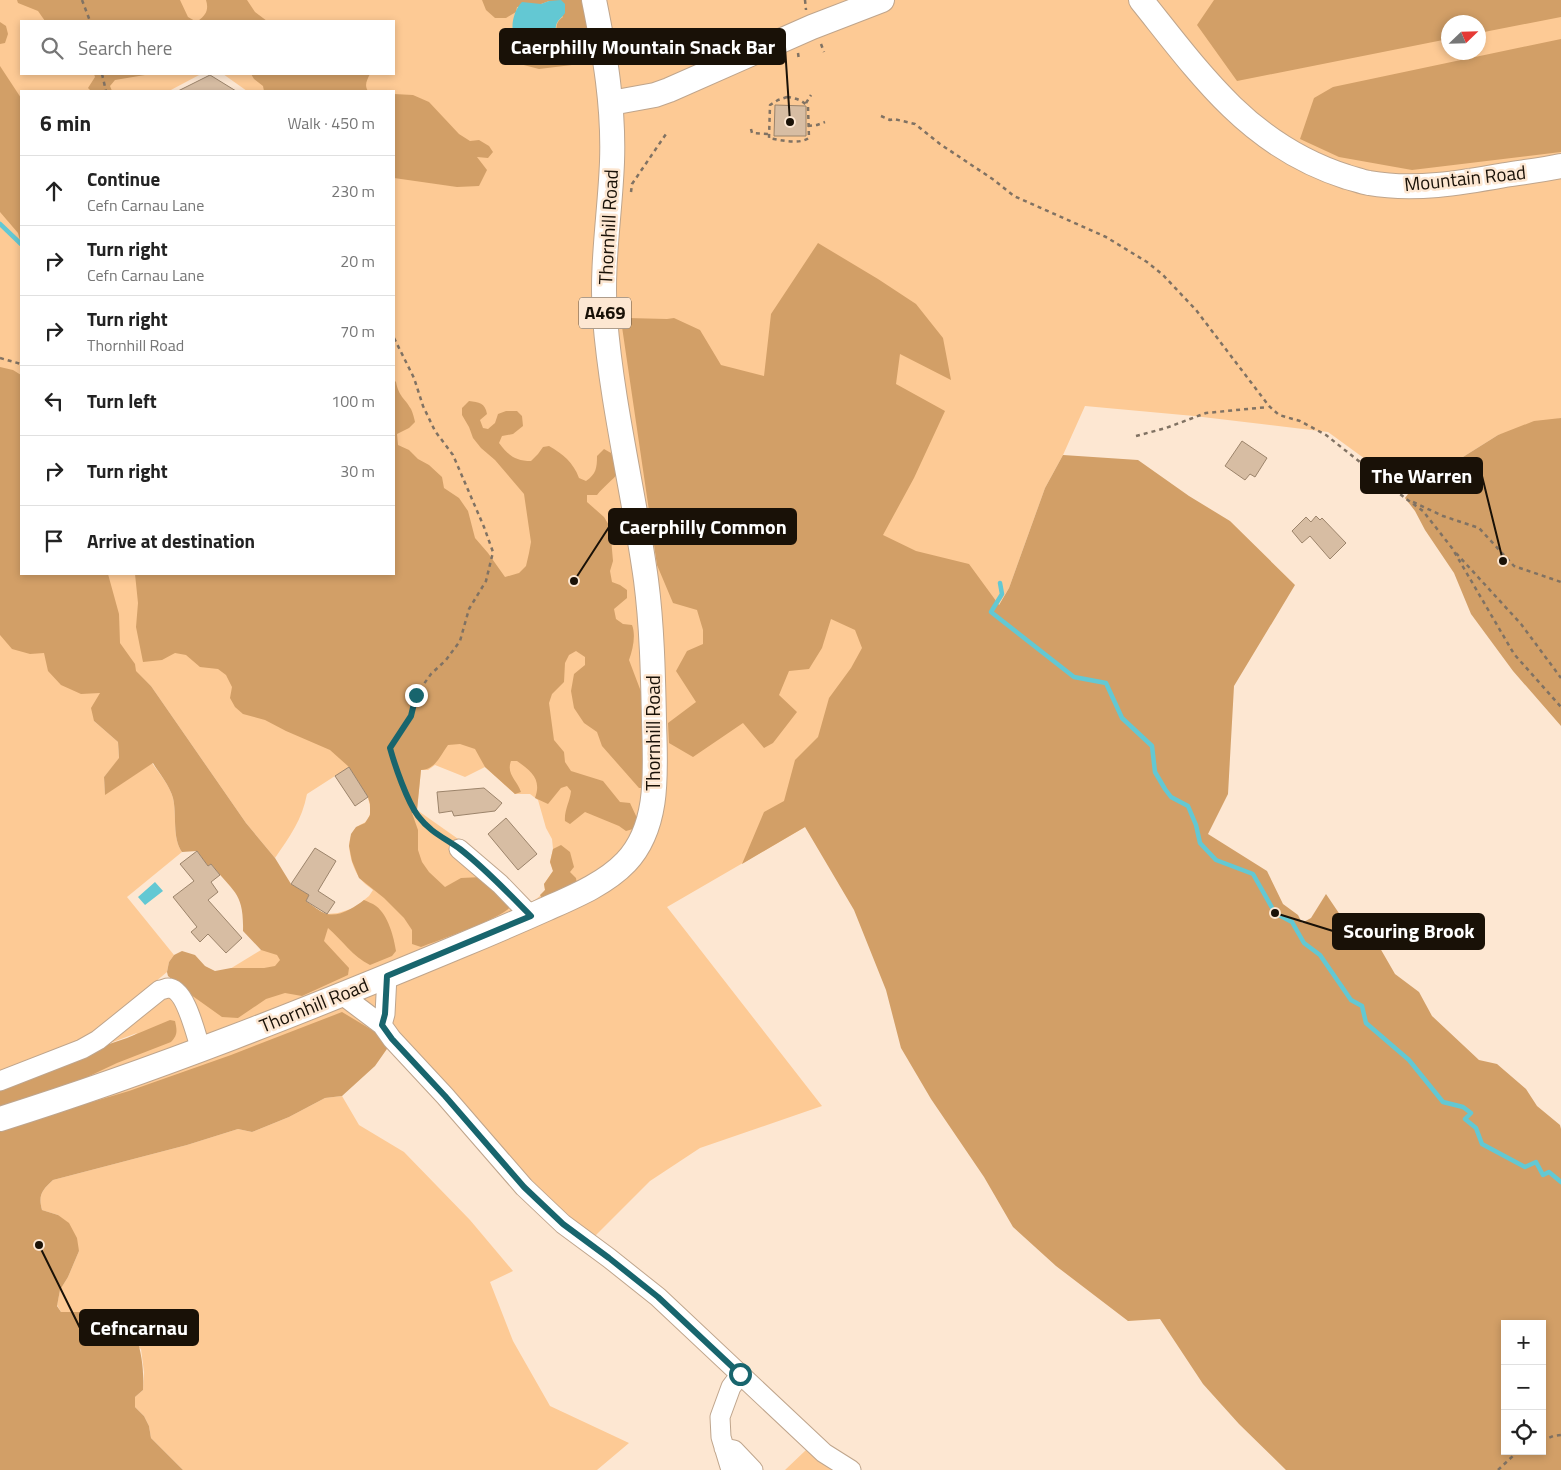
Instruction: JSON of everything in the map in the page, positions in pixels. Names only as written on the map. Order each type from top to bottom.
[{"type":"main road","name":"A469","points":[[594,0],[605,52],[611,103]]},
{"type":"main road","points":[[611,103],[655,95],[669,90],[812,27],[882,0]]},
{"type":"main road","name":"Mountain Road","points":[[1141,0],[1206,79],[1252,125],[1282,148],[1339,174],[1368,183],[1409,186],[1482,179],[1561,166]]},
{"type":"main road","name":"Thornhill Road","points":[[0,1119],[201,1050],[531,916],[593,886],[610,875],[626,862],[637,846],[647,826],[652,806],[656,774],[652,645],[646,583],[616,399],[605,314],[606,249],[612,162],[611,103]]},
{"type":"street","points":[[459,849],[500,884],[531,916]]},
{"type":"street","points":[[382,1025],[385,1014],[387,976]]},
{"type":"street","points":[[0,1082],[82,1049],[98,1040],[160,990],[168,988],[174,990],[184,999],[201,1050]]},
{"type":"street","points":[[341,994],[382,1025],[392,1039],[445,1096],[524,1187],[563,1224],[658,1297],[824,1453],[851,1470]]},
{"type":"street","points":[[731,1470],[721,1437],[720,1416],[731,1387],[740,1374]]},
{"type":"street","points":[[724,1448],[734,1450],[753,1470]]},
{"type":"path","points":[[82,0],[90,20]]},
{"type":"path","points":[[821,45],[824,52]]},
{"type":"path","points":[[798,52],[799,60]]},
{"type":"path","points":[[102,75],[106,90]]},
{"type":"path","points":[[806,103],[812,95]]},
{"type":"path","points":[[787,97],[796,98],[806,103],[808,107],[808,126],[809,138],[804,141],[785,141],[769,138],[770,106],[778,100],[787,97]]},
{"type":"path","points":[[881,116],[890,120],[915,124],[1014,196],[1106,237],[1147,262],[1163,275],[1196,310],[1268,406],[1279,415],[1300,421],[1326,435],[1424,511],[1452,548],[1521,624],[1561,678]]},
{"type":"path","points":[[808,126],[825,122]]},
{"type":"path","points":[[751,129],[752,133],[769,134]]},
{"type":"path","points":[[629,200],[632,184],[666,134]]},
{"type":"path","points":[[395,340],[414,378],[423,406],[435,431],[453,455],[493,552],[486,582],[468,609],[460,641],[446,660],[431,674],[416,695],[411,716],[390,748],[402,784],[417,815],[438,836],[459,849]]},
{"type":"path","points":[[0,358],[20,364]]},
{"type":"path","points":[[1136,436],[1166,428],[1206,413],[1268,406]]},
{"type":"path","points":[[1405,498],[1444,516],[1479,528],[1514,566],[1561,582]]},
{"type":"path","points":[[1452,548],[1514,654],[1561,707]]},
{"type":"path","points":[[1546,1439],[1561,1435]]},
{"type":"path","points":[[1498,1470],[1514,1455]]},
{"type":"shaded area","points":[[0,0],[1561,0],[1561,418],[1498,435],[1455,462],[1405,488],[1328,432],[1194,416],[1085,406],[1063,455],[1045,488],[1009,588],[960,667],[805,827],[667,907],[822,1106],[700,1148],[650,1181],[595,1236],[563,1217],[510,1161],[469,1111],[399,1032],[324,1074],[261,1093],[38,1107],[137,1033],[105,1045],[155,1003],[167,998],[173,999],[202,986],[302,925],[327,914],[354,908],[369,896],[373,890],[359,877],[353,866],[350,853],[349,846],[352,834],[357,827],[368,820],[370,807],[364,789],[349,767],[307,794],[299,820],[275,858],[246,823],[151,686],[136,672],[94,721],[118,742],[119,759],[104,777],[105,794],[152,763],[172,793],[177,840],[182,852],[127,897],[174,955],[169,962],[167,972],[92,1035],[0,1073]],"holes":[[[435,765],[465,777],[485,767],[515,794],[530,794],[538,800],[546,828],[552,839],[553,849],[550,862],[553,871],[544,884],[545,890],[538,898],[529,902],[471,848],[417,810],[421,770],[428,770]]]},
{"type":"shaded area","points":[[17,0],[180,0],[188,17],[193,20],[44,20],[38,11],[18,3]]},
{"type":"shaded area","points":[[206,0],[247,0],[255,12],[266,20],[199,20],[206,12]]},
{"type":"shaded area","points":[[482,0],[582,0],[591,39],[586,52],[572,65],[539,69],[516,63],[504,46],[508,41],[520,36],[546,52],[553,42],[557,24],[563,17],[549,1],[517,7],[516,12],[506,18],[495,18],[486,10]]},
{"type":"shaded area","points":[[1214,0],[1561,0],[1561,17],[1486,32],[1486,15],[1441,15],[1441,40],[1237,81],[1197,25]]},
{"type":"shaded area","points":[[0,22],[6,26],[8,34],[5,43],[0,44]]},
{"type":"shaded area","points":[[1561,39],[1561,152],[1412,170],[1339,157],[1300,139],[1314,98],[1333,87],[1461,60],[1486,60],[1486,55]]},
{"type":"shaded area","points":[[0,66],[20,96],[20,240],[18,233],[0,212]]},
{"type":"shaded area","points":[[94,75],[145,75],[115,80],[110,86],[112,90],[90,90],[88,88]]},
{"type":"shaded area","points":[[252,75],[370,75],[366,85],[368,90],[264,90],[263,86]]},
{"type":"shaded area","points":[[395,94],[413,95],[429,102],[459,134],[470,141],[479,140],[489,146],[493,152],[488,158],[477,157],[487,170],[479,186],[457,187],[395,178]]},
{"type":"shaded area","points":[[818,243],[916,304],[943,338],[951,380],[900,354],[896,384],[945,411],[914,478],[883,535],[916,551],[969,564],[999,605],[1009,588],[1045,488],[1063,455],[1138,460],[1189,496],[1230,521],[1295,585],[1234,686],[1228,794],[1208,834],[1267,871],[1283,904],[1298,915],[1302,923],[1311,918],[1326,894],[1351,931],[1380,948],[1395,974],[1419,992],[1432,1016],[1479,1060],[1497,1064],[1526,1089],[1537,1106],[1560,1125],[1561,1470],[1286,1470],[1239,1424],[1203,1384],[1160,1319],[1128,1321],[1056,1266],[1013,1227],[984,1177],[931,1099],[901,1048],[886,990],[854,910],[805,827],[742,864],[764,812],[784,801],[795,760],[818,737],[829,698],[851,668],[862,648],[855,630],[831,619],[822,648],[809,669],[789,671],[779,695],[797,712],[773,743],[764,748],[743,723],[693,757],[669,743],[668,723],[696,702],[676,671],[687,651],[703,644],[703,630],[697,610],[673,603],[657,565],[621,320],[627,318],[674,318],[700,330],[721,365],[764,376],[771,314]]},
{"type":"shaded area","points":[[0,367],[13,370],[20,374],[20,575],[108,575],[119,614],[120,643],[135,664],[136,671],[151,686],[246,823],[275,858],[291,884],[309,895],[306,901],[327,914],[342,913],[364,900],[372,903],[384,915],[392,933],[396,951],[392,956],[370,965],[353,953],[328,928],[324,941],[349,968],[348,975],[302,996],[285,993],[266,999],[238,1018],[222,1017],[187,992],[168,976],[167,972],[169,962],[174,955],[182,951],[195,955],[205,966],[215,971],[231,968],[264,968],[275,966],[280,960],[277,955],[261,950],[243,931],[242,908],[236,893],[211,864],[208,866],[197,851],[182,852],[177,840],[172,793],[153,763],[105,795],[104,777],[119,758],[118,742],[94,721],[91,708],[100,693],[81,694],[61,685],[48,671],[44,653],[30,654],[12,649],[0,635]]},
{"type":"shaded area","points":[[395,381],[400,394],[411,409],[415,422],[409,428],[397,434],[398,445],[409,450],[442,477],[444,488],[459,498],[468,511],[475,538],[505,577],[519,573],[526,566],[529,553],[531,542],[524,494],[473,438],[462,415],[462,408],[469,401],[483,405],[487,414],[480,420],[483,428],[488,429],[495,423],[498,414],[506,411],[517,411],[522,416],[523,426],[513,434],[502,436],[499,443],[506,451],[512,457],[531,461],[543,447],[549,446],[567,459],[574,467],[579,478],[586,481],[592,476],[597,464],[597,456],[604,449],[611,453],[619,472],[597,495],[587,495],[587,502],[604,517],[610,527],[613,561],[610,571],[612,582],[627,590],[627,598],[614,609],[616,619],[623,624],[632,625],[634,633],[634,642],[629,660],[643,697],[644,788],[639,788],[602,746],[597,732],[584,723],[574,708],[571,691],[574,674],[585,665],[585,657],[576,651],[569,655],[565,663],[564,682],[552,694],[549,703],[554,740],[564,752],[565,762],[571,771],[603,781],[620,802],[630,803],[637,818],[633,829],[626,831],[619,826],[585,812],[570,824],[565,821],[571,791],[567,786],[561,788],[548,804],[535,798],[537,786],[531,772],[517,761],[511,761],[510,770],[521,792],[515,794],[485,767],[475,749],[460,744],[448,745],[434,765],[421,770],[417,810],[412,813],[418,830],[418,850],[422,862],[429,872],[445,887],[461,878],[482,877],[511,906],[496,917],[455,935],[421,947],[412,944],[412,930],[404,918],[384,898],[359,878],[352,861],[349,846],[351,834],[356,827],[365,823],[370,815],[370,804],[368,797],[349,767],[330,750],[265,720],[243,714],[235,707],[230,698],[232,687],[226,675],[218,669],[200,667],[186,655],[175,653],[162,660],[143,662],[136,627],[138,603],[135,575],[395,575]]},
{"type":"shaded area","points":[[1561,418],[1561,726],[1513,671],[1471,614],[1454,573],[1405,498],[1408,494],[1405,488],[1455,462],[1498,435],[1534,421]]},
{"type":"shaded area","points":[[561,845],[570,852],[574,867],[570,872],[576,878],[577,885],[544,901],[540,895],[545,890],[544,884],[553,871],[550,862],[553,849]]},
{"type":"shaded area","points":[[342,1012],[387,1039],[389,1046],[375,1066],[342,1096],[325,1098],[289,1117],[252,1132],[238,1129],[187,1145],[53,1180],[42,1193],[40,1200],[42,1210],[58,1215],[69,1223],[77,1238],[79,1251],[60,1290],[57,1306],[61,1312],[79,1312],[119,1326],[136,1336],[143,1369],[143,1390],[135,1397],[135,1407],[144,1416],[149,1426],[151,1438],[183,1470],[0,1470],[0,1129],[129,1091],[231,1055]]},
{"type":"shaded area","points":[[170,1020],[175,1021],[176,1030],[176,1035],[171,1042],[117,1063],[47,1096],[0,1112],[0,1081],[127,1038]]},
{"type":"shaded area","points":[[342,1096],[359,1125],[404,1152],[470,1220],[513,1271],[490,1282],[513,1341],[550,1406],[629,1443],[597,1470],[183,1470],[151,1438],[149,1426],[144,1416],[135,1407],[135,1397],[143,1390],[144,1372],[141,1349],[95,1318],[79,1312],[61,1312],[57,1305],[60,1290],[79,1251],[58,1215],[42,1210],[40,1200],[42,1193],[53,1180],[187,1145],[238,1129],[252,1132],[289,1117],[325,1098]]},
{"type":"shaded area","points":[[806,1450],[839,1470],[785,1470]]},
{"type":"water","points":[[561,0],[565,4],[565,13],[557,22],[557,45],[555,51],[546,52],[513,32],[514,16],[522,2],[541,4]]},
{"type":"water","points":[[155,882],[163,891],[145,905],[138,897]]},
{"type":"building","points":[[210,75],[234,90],[180,90]]},
{"type":"building","points":[[775,105],[806,106],[806,136],[774,136]]},
{"type":"building","points":[[1242,441],[1267,458],[1255,477],[1250,474],[1245,480],[1225,466]]},
{"type":"building","points":[[1316,516],[1320,520],[1322,518],[1346,543],[1330,559],[1310,536],[1302,543],[1292,531],[1306,517],[1311,522]]},
{"type":"building","points":[[349,767],[368,797],[355,806],[335,776]]},
{"type":"building","points":[[484,788],[502,803],[495,811],[454,816],[452,811],[439,813],[437,792]]},
{"type":"building","points":[[506,818],[537,854],[518,870],[488,834]]},
{"type":"building","points":[[315,848],[336,861],[318,891],[335,902],[327,914],[306,901],[309,895],[291,884]]},
{"type":"building","points":[[197,851],[208,866],[211,864],[220,875],[211,882],[218,892],[208,900],[242,938],[226,953],[208,934],[200,942],[191,932],[197,927],[173,897],[194,881],[180,864]]},
{"type":"waterway","points":[[0,224],[20,243]]},
{"type":"waterway","points":[[1000,583],[1002,594],[991,612],[1074,677],[1106,683],[1122,718],[1152,746],[1155,772],[1165,789],[1171,797],[1188,806],[1196,825],[1200,843],[1216,860],[1253,874],[1275,913],[1292,922],[1304,943],[1320,955],[1351,1000],[1362,1006],[1366,1023],[1409,1060],[1443,1102],[1463,1107],[1471,1113],[1465,1119],[1476,1128],[1482,1144],[1525,1167],[1536,1162],[1543,1175],[1549,1172],[1561,1182]]},
{"type":"place","name":"Caerphilly Mountain Snack Bar","points":[[790,122]]},
{"type":"place","name":"The Warren","points":[[1503,561]]},
{"type":"place","name":"Caerphilly Common","points":[[574,581]]},
{"type":"place","name":"Scouring Brook","points":[[1275,913]]},
{"type":"place","name":"Cefncarnau","points":[[39,1245]]},
{"type":"route","points":[[416,695],[411,716],[390,748],[402,784],[417,815],[438,836],[459,849],[500,884],[531,916],[387,976],[385,1014],[382,1025],[392,1039],[445,1096],[524,1187],[563,1224],[658,1297],[740,1374]]}]
